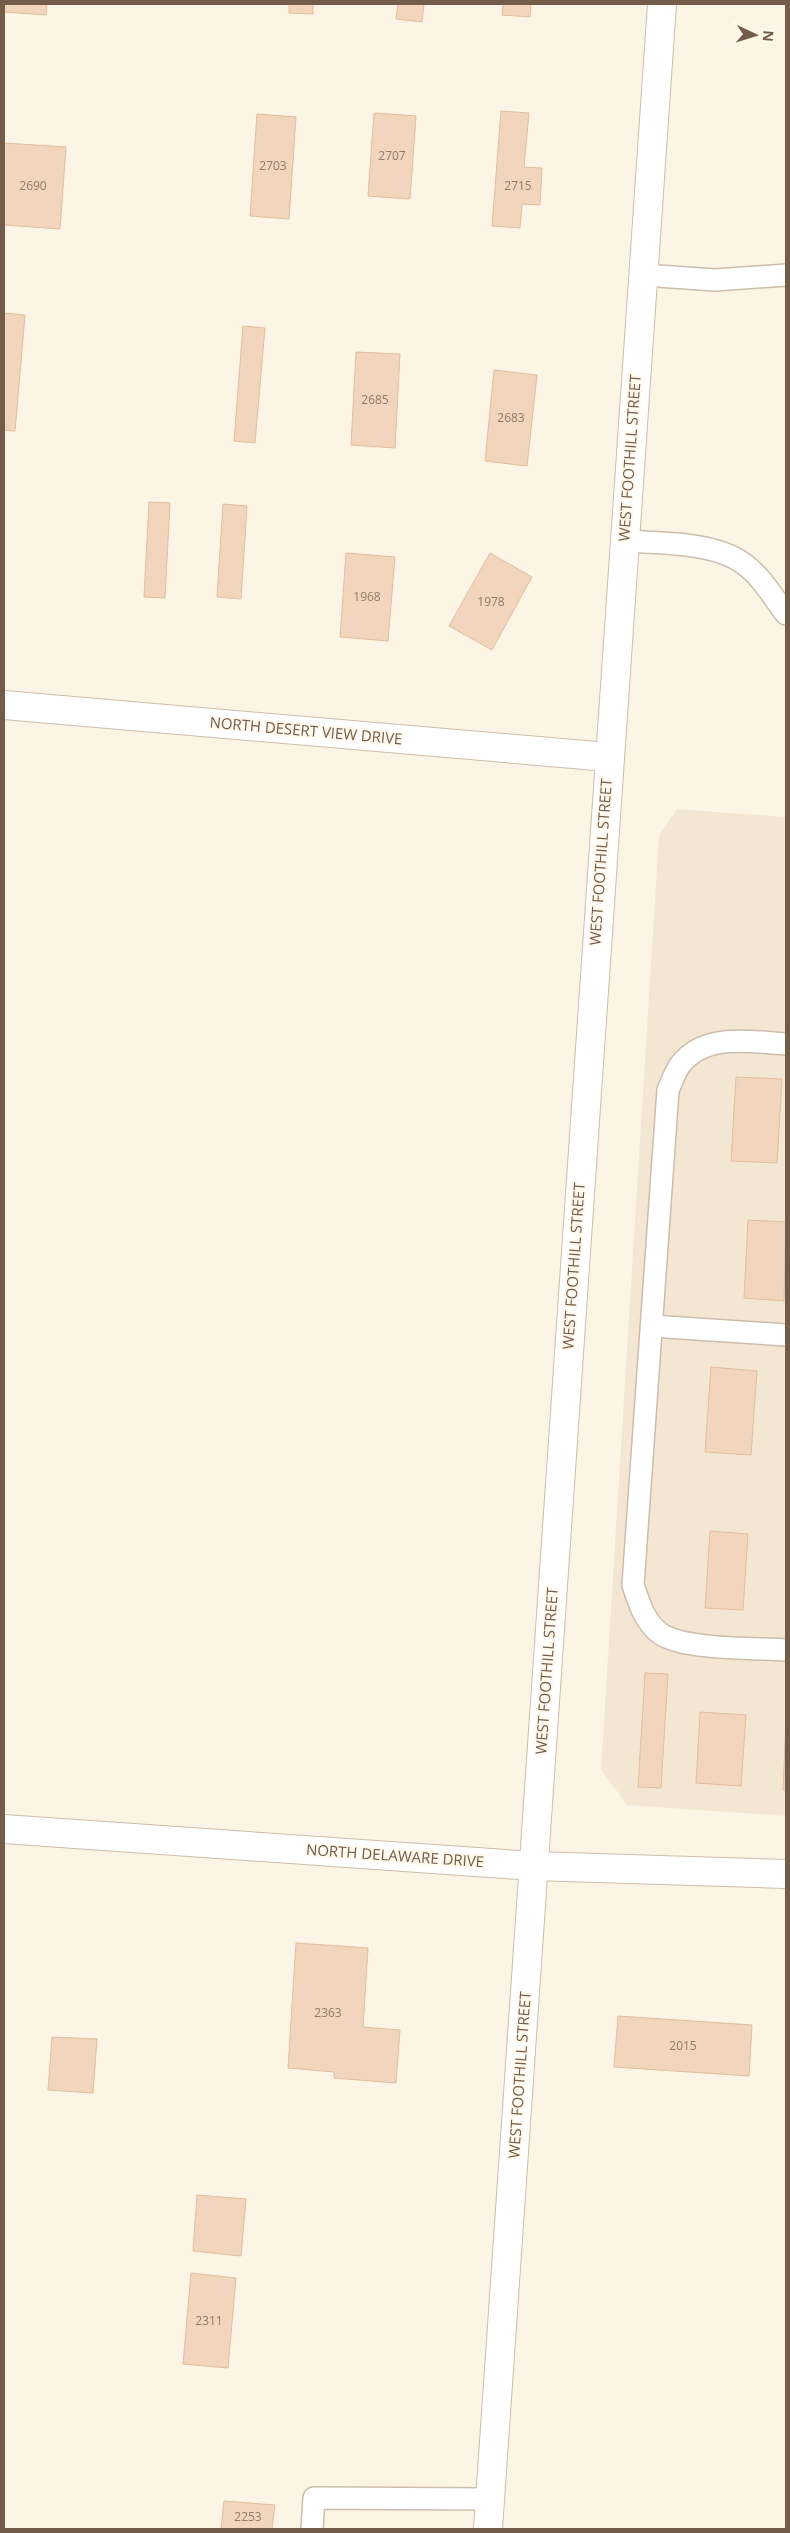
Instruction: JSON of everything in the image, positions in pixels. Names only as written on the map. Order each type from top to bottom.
[{"type":"street","name":"WEST FOOTHILL STREET","points":[[488,2529],[608,757],[662,4]]},
{"type":"street","name":"NORTH DESERT VIEW DRIVE","points":[[4,705],[608,757]]},
{"type":"street","name":"NORTH DELAWARE DRIVE","points":[[4,1829],[534,1866],[786,1874]]},
{"type":"lane","points":[[643,275],[715,280],[786,274]]},
{"type":"lane","points":[[624,541],[696,546],[732,557],[754,572],[786,614]]},
{"type":"lane","points":[[786,1044],[734,1041],[707,1044],[681,1065],[668,1090],[633,1585],[642,1612],[662,1634],[690,1644],[786,1650]]},
{"type":"lane","points":[[652,1326],[786,1335]]},
{"type":"lane","points":[[312,2529],[314,2498],[490,2498]]},
{"type":"shaded area","points":[[677,809],[786,817],[786,1816],[627,1805],[601,1769],[659,835]]},
{"type":"building","points":[[4,4],[47,4],[46,15],[4,12]]},
{"type":"building","points":[[289,4],[313,4],[313,14],[289,13]]},
{"type":"building","points":[[398,4],[424,4],[422,22],[396,19]]},
{"type":"building","points":[[503,4],[531,4],[530,17],[502,15]]},
{"type":"building","points":[[501,111],[529,113],[524,167],[542,168],[540,205],[522,204],[520,228],[492,226]]},
{"type":"building","points":[[374,113],[416,116],[410,199],[368,196]]},
{"type":"building","points":[[257,114],[296,117],[289,219],[250,216]]},
{"type":"building","points":[[4,143],[66,147],[60,229],[4,225]]},
{"type":"building","points":[[4,313],[25,315],[15,431],[4,430]]},
{"type":"building","points":[[243,326],[265,328],[255,443],[234,441]]},
{"type":"building","points":[[356,352],[400,354],[395,448],[351,445]]},
{"type":"building","points":[[494,370],[537,375],[527,466],[485,461]]},
{"type":"building","points":[[149,502],[170,503],[165,598],[144,597]]},
{"type":"building","points":[[223,504],[247,506],[241,599],[217,597]]},
{"type":"building","points":[[346,553],[395,557],[388,641],[340,637]]},
{"type":"building","points":[[490,553],[532,577],[492,650],[449,626]]},
{"type":"building","points":[[736,1077],[782,1079],[777,1163],[731,1161]]},
{"type":"building","points":[[748,1220],[786,1222],[784,1301],[744,1298]]},
{"type":"building","points":[[711,1367],[757,1371],[751,1455],[705,1452]]},
{"type":"building","points":[[710,1531],[748,1534],[743,1610],[705,1608]]},
{"type":"building","points":[[645,1673],[668,1674],[661,1788],[638,1787]]},
{"type":"building","points":[[700,1712],[746,1715],[741,1786],[696,1783]]},
{"type":"building","points":[[786,1720],[786,1790],[783,1790]]},
{"type":"building","points":[[296,1943],[368,1948],[363,2027],[400,2030],[396,2083],[334,2078],[334,2072],[288,2068]]},
{"type":"building","points":[[618,2016],[752,2025],[749,2076],[614,2067]]},
{"type":"building","points":[[52,2037],[97,2039],[93,2093],[48,2090]]},
{"type":"building","points":[[197,2195],[246,2199],[241,2256],[193,2251]]},
{"type":"building","points":[[191,2273],[236,2278],[228,2368],[183,2364]]},
{"type":"building","points":[[224,2501],[275,2505],[272,2529],[221,2529]]}]
